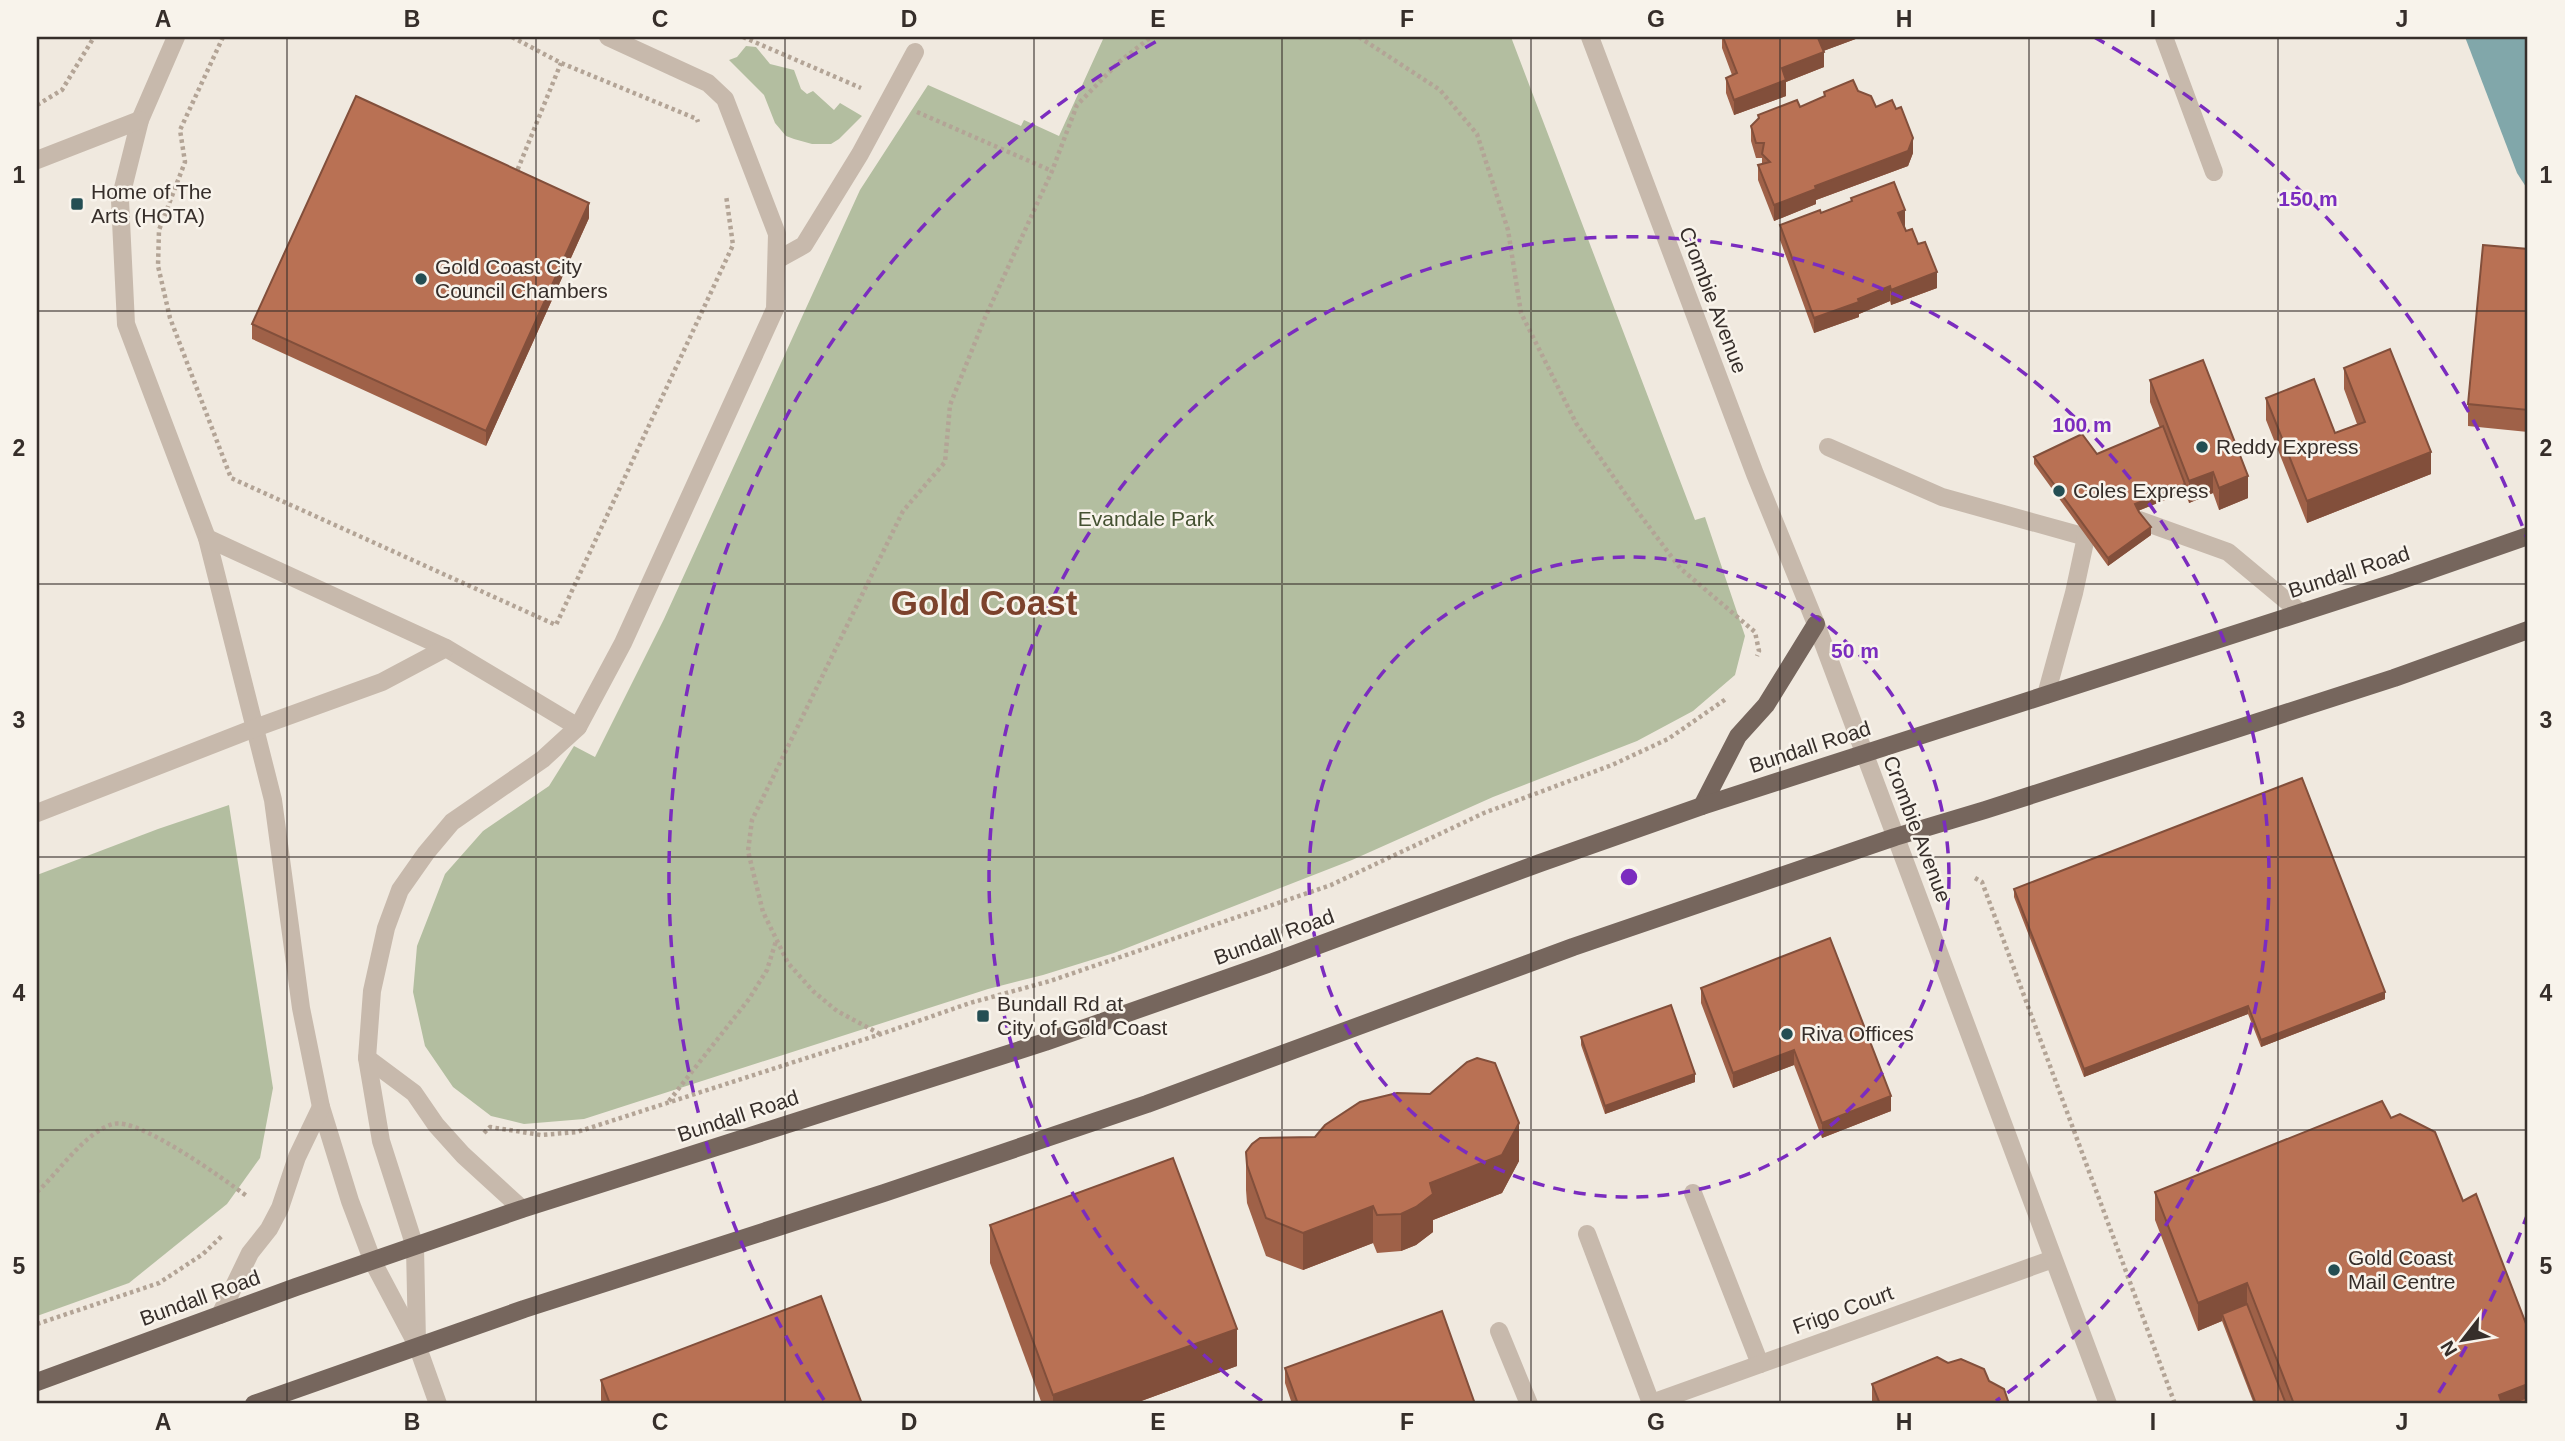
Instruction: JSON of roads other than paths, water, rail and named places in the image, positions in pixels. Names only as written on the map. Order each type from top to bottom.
[{"type":"main road","name":"Bundall Road","points":[[37,1382],[522,1209],[1045,1042],[1702,806],[2396,582],[2528,536]]},
{"type":"main road","points":[[1702,806],[1738,736],[1766,705],[1816,624]]},
{"type":"main road","points":[[254,1404],[418,1345],[1147,1104],[1573,947],[1895,836],[1985,810],[2381,682],[2528,630]]},
{"type":"street","points":[[176,37],[140,120],[120,200],[126,324],[207,538],[273,800],[301,1008],[321,1107],[350,1201],[373,1262],[418,1345],[438,1404]]},
{"type":"street","points":[[418,1345],[415,1247],[381,1141],[367,1058],[372,991],[386,928],[400,890],[452,822],[543,759],[578,727],[624,643],[775,309],[778,234],[724,99],[708,83],[608,37]]},
{"type":"street","name":"Crombie Avenue","points":[[1590,37],[1816,624],[2108,1404]]},
{"type":"street","points":[[2164,37],[2214,172]]},
{"type":"street","points":[[777,260],[804,245],[860,154],[915,52]]},
{"type":"street","points":[[37,160],[140,120]]},
{"type":"street","points":[[1828,447],[1941,497],[2086,537],[2139,520],[2228,552],[2300,612]]},
{"type":"street","points":[[2046,695],[2074,593],[2086,537]]},
{"type":"street","points":[[207,538],[446,648],[578,727]]},
{"type":"street","points":[[37,813],[382,682],[446,648]]},
{"type":"street","points":[[367,1058],[414,1093],[436,1125],[463,1155],[522,1209]]},
{"type":"street","points":[[220,1315],[250,1253],[269,1229],[280,1208],[298,1157],[321,1107]]},
{"type":"street","points":[[1693,1192],[1760,1364]]},
{"type":"street","points":[[1587,1234],[1650,1404]]},
{"type":"street","name":"Frigo Court","points":[[1650,1404],[2053,1259]]},
{"type":"street","points":[[1499,1331],[1529,1404]]},
{"type":"water","points":[[2465,37],[2528,37],[2528,190],[2517,173]]},
{"type":"place","name":"Home of The Arts (HOTA)","points":[[77,204]]},
{"type":"place","name":"Gold Coast City Council Chambers","points":[[421,279]]},
{"type":"place","name":"Reddy Express","points":[[2202,447]]},
{"type":"place","name":"Coles Express","points":[[2059,491]]},
{"type":"place","name":"Bundall Rd at City of Gold Coast","points":[[983,1016]]},
{"type":"place","name":"Riva Offices","points":[[1787,1034]]},
{"type":"place","name":"Gold Coast Mail Centre","points":[[2334,1270]]},
{"type":"district","name":"Gold Coast","points":[[984,603]]},
{"type":"park label","name":"Evandale Park","points":[[1146,519]]}]
